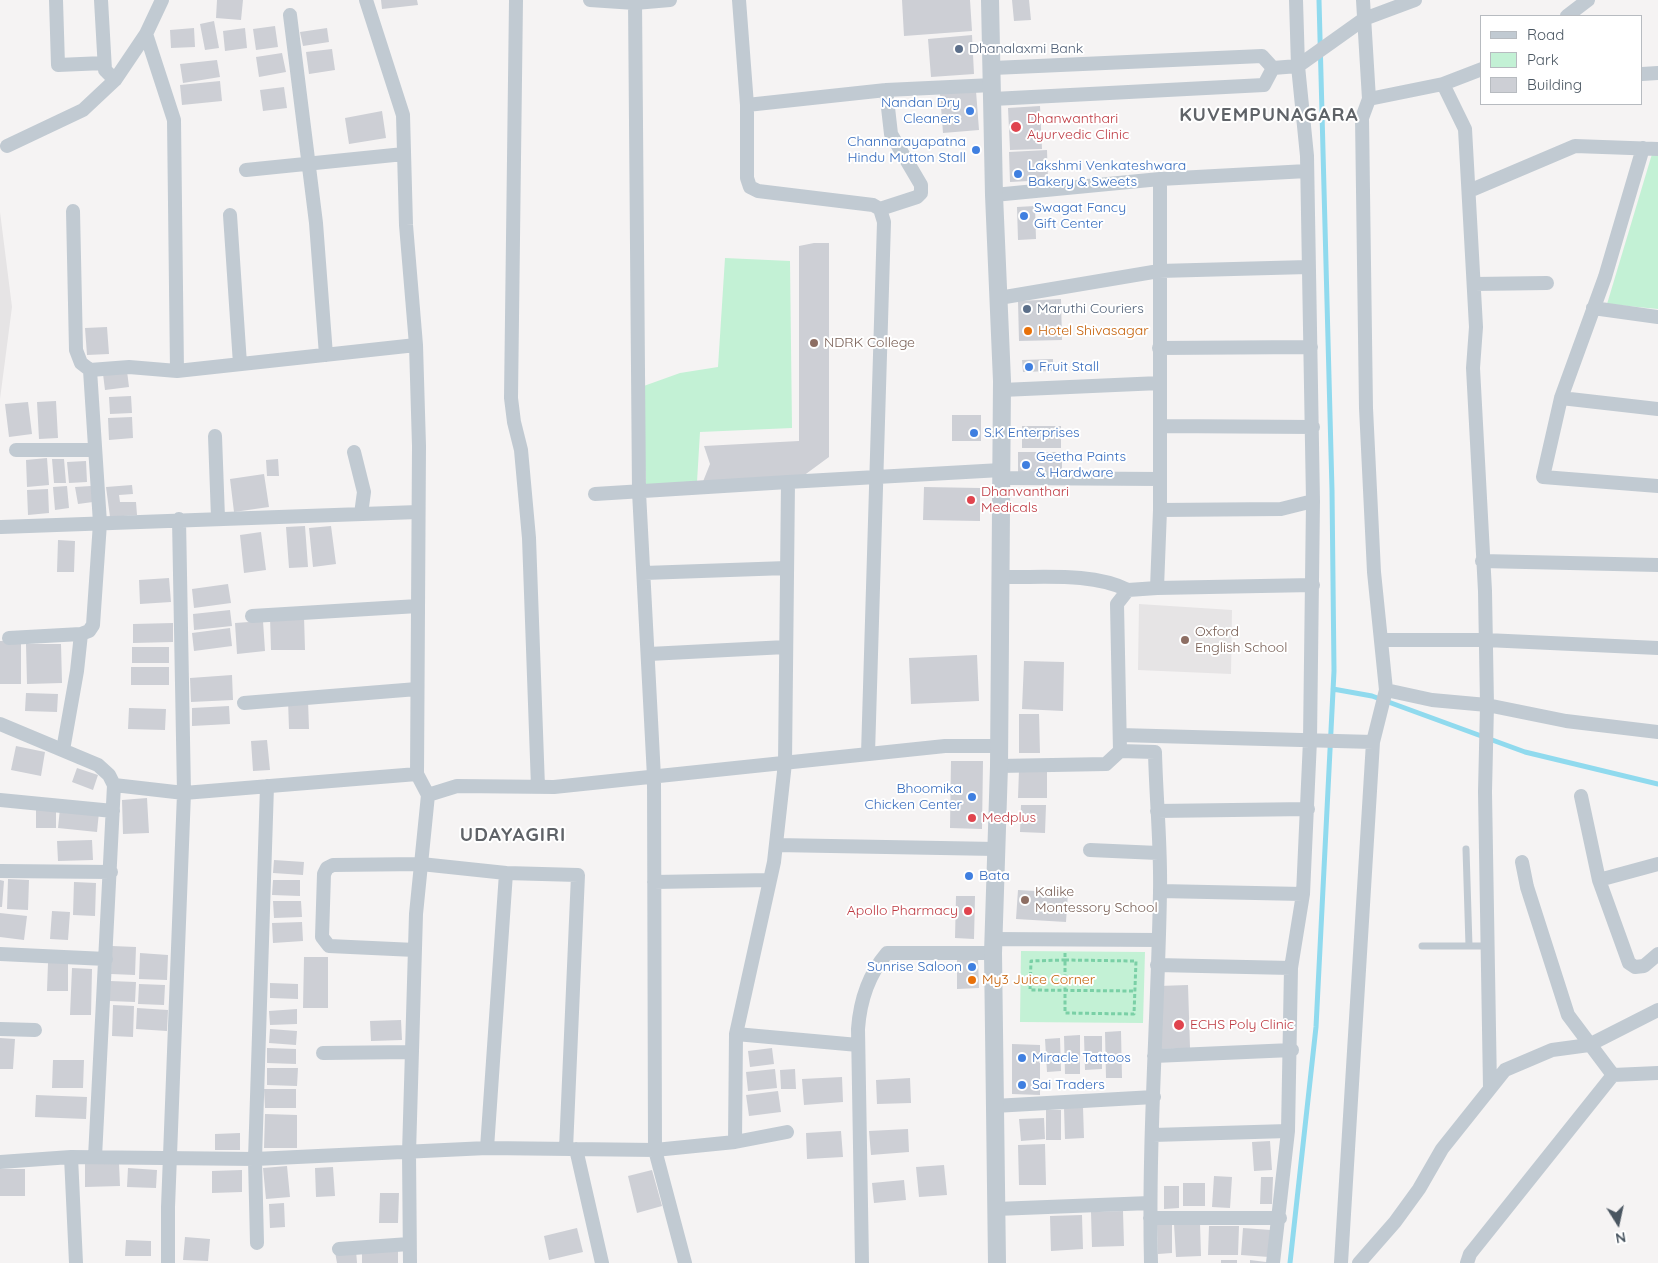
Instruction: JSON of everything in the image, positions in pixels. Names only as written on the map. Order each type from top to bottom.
[{"type":"street","points":[[56,0],[58,65],[104,64]]},
{"type":"street","points":[[101,0],[105,70],[115,80]]},
{"type":"street","points":[[8,146],[83,110],[115,80],[146,34],[162,0]]},
{"type":"street","points":[[366,0],[403,115],[406,225],[416,345],[419,446],[417,774],[428,795],[415,950],[409,1152],[410,1263]]},
{"type":"street","points":[[516,0],[512,398],[514,422],[521,450],[529,538],[538,787]]},
{"type":"street","points":[[590,0],[635,2],[670,0]]},
{"type":"street","points":[[739,0],[747,105],[747,178],[750,187],[758,191],[874,205],[880,210],[884,222],[868,754]]},
{"type":"street","points":[[990,0],[994,195],[1002,390],[999,766],[993,946],[997,1263]]},
{"type":"street","points":[[1273,1263],[1280,1218],[1288,1131],[1292,1050],[1291,968],[1303,894],[1308,809],[1316,740],[1313,584],[1313,427],[1307,171],[1303,62],[1296,0]]},
{"type":"street","points":[[1341,1263],[1373,742],[1386,691],[1374,572],[1366,408],[1362,118],[1369,99],[1363,0]]},
{"type":"street","points":[[1273,68],[1303,62],[1364,19],[1415,0]]},
{"type":"street","points":[[1568,15],[1588,0]]},
{"type":"street","points":[[635,2],[640,492],[654,777],[655,1150],[685,1263]]},
{"type":"street","points":[[290,15],[309,164],[326,355]]},
{"type":"street","points":[[146,34],[174,120],[177,371]]},
{"type":"street","points":[[747,105],[886,90],[993,84],[1262,56],[1273,68]]},
{"type":"street","points":[[993,84],[1264,85],[1273,68]]},
{"type":"street","points":[[1369,99],[1443,84],[1480,71]]},
{"type":"street","points":[[1643,74],[1658,73]]},
{"type":"street","points":[[1443,84],[1465,129],[1474,284],[1476,327],[1473,368],[1488,705],[1486,749],[1490,1088]]},
{"type":"street","points":[[880,210],[916,197],[921,193],[921,185],[892,134],[886,90]]},
{"type":"street","points":[[1469,191],[1576,146],[1658,149]]},
{"type":"street","points":[[1643,148],[1593,308],[1562,398],[1543,477],[1658,486]]},
{"type":"street","points":[[246,170],[404,154]]},
{"type":"street","points":[[994,195],[1160,179],[1307,171]]},
{"type":"street","points":[[1156,588],[1160,510],[1160,179]]},
{"type":"street","points":[[73,211],[76,350],[81,363],[90,370],[129,367],[177,371],[416,345]]},
{"type":"street","points":[[230,215],[240,364]]},
{"type":"street","points":[[999,298],[1159,271],[1308,266]]},
{"type":"street","points":[[1474,284],[1547,283]]},
{"type":"street","points":[[1593,308],[1658,317]]},
{"type":"street","points":[[1159,348],[1311,347]]},
{"type":"street","points":[[9,638],[81,634],[89,631],[94,625],[100,523],[90,370]]},
{"type":"street","points":[[1002,390],[1160,383]]},
{"type":"street","points":[[1562,398],[1658,409]]},
{"type":"street","points":[[1160,426],[1313,427]]},
{"type":"street","points":[[215,436],[218,518]]},
{"type":"street","points":[[16,450],[95,450]]},
{"type":"street","points":[[354,452],[364,492],[361,514]]},
{"type":"street","points":[[595,494],[875,477],[1001,474],[1160,479]]},
{"type":"street","points":[[735,1142],[736,1034],[770,880],[776,845],[785,763],[788,482]]},
{"type":"street","points":[[1160,510],[1281,509],[1313,501]]},
{"type":"street","points":[[1,527],[79,522],[100,523],[418,512]]},
{"type":"street","points":[[168,1263],[170,1157],[184,793],[179,519]]},
{"type":"street","points":[[1482,561],[1658,565]]},
{"type":"street","points":[[644,573],[787,568]]},
{"type":"street","points":[[1000,577],[1094,579],[1111,582],[1128,590],[1313,584]]},
{"type":"street","points":[[1120,751],[1117,604],[1128,590]]},
{"type":"street","points":[[252,616],[418,606]]},
{"type":"street","points":[[62,750],[77,671],[81,634]]},
{"type":"street","points":[[1382,640],[1486,640],[1658,648]]},
{"type":"street","points":[[649,654],[786,647]]},
{"type":"street","points":[[244,703],[417,689]]},
{"type":"street","points":[[1386,691],[1432,700],[1488,705],[1566,721],[1658,732]]},
{"type":"street","points":[[0,724],[98,765],[109,775],[114,785],[96,1157]]},
{"type":"street","points":[[1120,735],[1373,742]]},
{"type":"street","points":[[428,795],[457,786],[538,787],[654,777],[945,746],[999,746]]},
{"type":"street","points":[[999,766],[1106,764],[1120,751],[1155,752],[1160,891],[1150,1203],[1152,1263]]},
{"type":"street","points":[[114,785],[184,793],[417,774]]},
{"type":"street","points":[[257,1243],[255,1159],[267,786]]},
{"type":"street","points":[[1581,796],[1598,880],[1629,963],[1635,967],[1644,966],[1658,954]]},
{"type":"street","points":[[0,800],[113,811]]},
{"type":"street","points":[[1157,811],[1308,809]]},
{"type":"street","points":[[776,845],[996,849]]},
{"type":"street","points":[[1090,850],[1158,852]]},
{"type":"street","points":[[1522,862],[1527,887],[1568,1015],[1589,1045],[1614,1075]]},
{"type":"street","points":[[415,950],[329,946],[324,942],[322,937],[324,874],[327,868],[333,865],[421,864],[506,873],[578,875],[571,1149],[600,1262]]},
{"type":"street","points":[[1598,880],[1658,864]]},
{"type":"street","points":[[0,871],[111,872]]},
{"type":"street","points":[[487,1148],[506,873]]},
{"type":"street","points":[[654,882],[770,880]]},
{"type":"street","points":[[1160,891],[1303,894]]},
{"type":"street","points":[[862,1263],[859,1010],[877,965],[887,953],[993,946],[1158,940]]},
{"type":"street","points":[[0,954],[106,959]]},
{"type":"street","points":[[1157,965],[1291,968]]},
{"type":"street","points":[[1359,1263],[1400,1215],[1419,1189],[1442,1148],[1505,1070],[1552,1050],[1589,1045],[1658,1010]]},
{"type":"street","points":[[0,1029],[35,1030]]},
{"type":"street","points":[[736,1034],[858,1044]]},
{"type":"street","points":[[1154,1056],[1292,1050]]},
{"type":"street","points":[[323,1053],[412,1052]]},
{"type":"street","points":[[1467,1263],[1470,1254],[1614,1075],[1658,1073]]},
{"type":"street","points":[[994,1106],[1154,1098]]},
{"type":"street","points":[[1153,1135],[1288,1131]]},
{"type":"street","points":[[0,1162],[71,1157],[255,1159],[487,1148],[655,1150],[735,1142],[787,1132]]},
{"type":"street","points":[[71,1157],[76,1263]]},
{"type":"street","points":[[996,1209],[1150,1203]]},
{"type":"street","points":[[1150,1218],[1280,1218]]},
{"type":"street","points":[[339,1249],[409,1244]]},
{"type":"lane","points":[[1466,849],[1469,946]]},
{"type":"lane","points":[[1422,946],[1488,946]]},
{"type":"path","points":[[1065,960],[1065,990],[1065,1013],[1134,1014],[1135,990],[1136,961],[1065,960],[1031,961],[1030,990],[1065,990],[1135,990]]},
{"type":"shaded area","points":[[0,212],[12,307],[0,399]]},
{"type":"shaded area","name":"Oxford English School","points":[[1139,604],[1232,610],[1231,674],[1138,670]]},
{"type":"green space","points":[[1652,154],[1658,155],[1658,309],[1607,304]]},
{"type":"green space","points":[[725,258],[790,261],[792,428],[700,432],[697,482],[646,485],[641,387],[680,373],[718,367]]},
{"type":"green space","points":[[1021,951],[1145,952],[1143,1023],[1020,1022]]},
{"type":"building","points":[[217,0],[243,0],[241,20],[216,18]]},
{"type":"building","points":[[381,0],[417,0],[418,5],[382,9]]},
{"type":"building","points":[[902,0],[970,0],[972,31],[904,36]]},
{"type":"building","points":[[1012,0],[1029,0],[1031,20],[1014,21]]},
{"type":"building","points":[[214,21],[219,48],[205,50],[200,24]]},
{"type":"building","points":[[275,26],[278,47],[256,50],[253,29]]},
{"type":"building","points":[[194,28],[195,47],[171,48],[170,30]]},
{"type":"building","points":[[245,28],[247,48],[225,51],[223,31]]},
{"type":"building","points":[[327,28],[329,42],[303,46],[300,32]]},
{"type":"building","points":[[972,35],[974,74],[931,77],[928,39]]},
{"type":"building","points":[[332,49],[335,70],[309,74],[306,52]]},
{"type":"building","points":[[282,53],[286,72],[259,77],[256,57]]},
{"type":"building","points":[[217,60],[220,77],[183,83],[180,64]]},
{"type":"building","points":[[220,81],[222,101],[182,105],[180,85]]},
{"type":"building","points":[[284,87],[287,108],[263,111],[260,90]]},
{"type":"building","points":[[976,91],[979,130],[943,133],[940,94]]},
{"type":"building","points":[[1040,106],[1042,149],[1010,150],[1008,108]]},
{"type":"building","points":[[382,111],[386,138],[349,144],[345,118]]},
{"type":"building","points":[[1047,150],[1048,180],[1010,182],[1009,152]]},
{"type":"building","points":[[1035,206],[1036,239],[1018,240],[1017,207]]},
{"type":"building","name":"NDRK College","points":[[829,243],[829,457],[799,479],[702,484],[710,464],[704,446],[799,441],[799,246]]},
{"type":"building","points":[[1061,299],[1062,340],[1019,341],[1018,301]]},
{"type":"building","points":[[107,327],[109,354],[87,355],[85,328]]},
{"type":"building","points":[[1053,359],[1053,371],[1023,372],[1022,360]]},
{"type":"building","points":[[127,371],[129,387],[105,390],[103,374]]},
{"type":"building","points":[[131,396],[132,413],[110,414],[109,397]]},
{"type":"building","points":[[56,401],[58,438],[39,439],[37,402]]},
{"type":"building","points":[[28,402],[32,434],[9,437],[5,404]]},
{"type":"building","points":[[952,415],[981,415],[981,441],[952,441]]},
{"type":"building","points":[[132,417],[133,438],[109,440],[108,418]]},
{"type":"building","points":[[1022,426],[1061,426],[1061,448],[1022,448]]},
{"type":"building","points":[[1018,452],[1062,452],[1062,472],[1018,472]]},
{"type":"building","points":[[47,458],[49,485],[27,487],[26,460]]},
{"type":"building","points":[[52,459],[64,459],[66,483],[54,483]]},
{"type":"building","points":[[278,459],[279,476],[267,476],[266,460]]},
{"type":"building","points":[[86,461],[87,482],[69,483],[67,462]]},
{"type":"building","points":[[264,474],[269,507],[234,512],[230,479]]},
{"type":"building","points":[[132,485],[133,494],[119,495],[120,502],[136,502],[137,515],[110,517],[106,487]]},
{"type":"building","points":[[67,486],[69,508],[55,510],[53,487]]},
{"type":"building","points":[[91,486],[93,502],[78,504],[75,487]]},
{"type":"building","points":[[924,487],[980,488],[980,521],[923,520]]},
{"type":"building","points":[[48,489],[49,513],[28,515],[27,490]]},
{"type":"building","points":[[305,526],[308,567],[289,568],[286,527]]},
{"type":"building","points":[[331,526],[336,564],[313,567],[309,528]]},
{"type":"building","points":[[261,532],[266,570],[244,573],[240,535]]},
{"type":"building","points":[[58,540],[75,541],[74,572],[57,572]]},
{"type":"building","points":[[169,578],[171,602],[140,604],[139,580]]},
{"type":"building","points":[[228,584],[231,603],[194,608],[192,589]]},
{"type":"building","points":[[230,610],[232,626],[194,630],[193,614]]},
{"type":"building","points":[[304,616],[305,650],[271,650],[270,617]]},
{"type":"building","points":[[263,621],[265,651],[237,654],[235,623]]},
{"type":"building","points":[[173,623],[173,642],[133,643],[133,624]]},
{"type":"building","points":[[230,628],[232,646],[194,651],[192,633]]},
{"type":"building","points":[[0,641],[21,641],[21,684],[0,684]]},
{"type":"building","points":[[26,644],[61,644],[62,683],[27,684]]},
{"type":"building","points":[[132,647],[169,647],[169,663],[132,663]]},
{"type":"building","points":[[977,655],[979,701],[911,704],[909,658]]},
{"type":"building","points":[[1024,661],[1064,662],[1063,711],[1022,709]]},
{"type":"building","points":[[131,667],[169,667],[169,685],[131,685]]},
{"type":"building","points":[[232,675],[233,700],[191,702],[190,678]]},
{"type":"building","points":[[26,693],[58,694],[57,712],[25,711]]},
{"type":"building","points":[[288,700],[308,700],[309,729],[289,729]]},
{"type":"building","points":[[229,706],[230,724],[192,726],[192,708]]},
{"type":"building","points":[[129,708],[166,709],[165,730],[128,729]]},
{"type":"building","points":[[1019,714],[1039,714],[1040,753],[1019,753]]},
{"type":"building","points":[[267,740],[270,770],[253,771],[251,741]]},
{"type":"building","points":[[16,746],[45,752],[41,776],[11,770]]},
{"type":"building","points":[[951,761],[983,761],[982,829],[950,828]]},
{"type":"building","points":[[77,768],[98,775],[93,790],[72,782]]},
{"type":"building","points":[[1019,770],[1047,771],[1047,798],[1018,798]]},
{"type":"building","points":[[147,798],[149,833],[123,834],[122,800]]},
{"type":"building","points":[[1021,805],[1046,805],[1045,833],[1020,832]]},
{"type":"building","points":[[36,807],[56,807],[56,828],[36,828]]},
{"type":"building","points":[[60,808],[99,812],[97,832],[58,828]]},
{"type":"building","points":[[92,840],[93,860],[58,861],[57,841]]},
{"type":"building","points":[[274,860],[304,862],[303,875],[273,873]]},
{"type":"building","points":[[8,879],[29,880],[28,910],[7,909]]},
{"type":"building","points":[[0,880],[4,881],[2,907],[0,907]]},
{"type":"building","points":[[273,880],[300,880],[300,896],[272,895]]},
{"type":"building","points":[[74,882],[96,883],[95,916],[73,915]]},
{"type":"building","points":[[1018,890],[1068,893],[1066,922],[1016,919]]},
{"type":"building","points":[[956,896],[975,896],[974,939],[955,938]]},
{"type":"building","points":[[273,901],[301,901],[302,917],[274,918]]},
{"type":"building","points":[[52,911],[70,912],[68,940],[50,939]]},
{"type":"building","points":[[0,913],[27,916],[24,940],[0,937]]},
{"type":"building","points":[[302,922],[303,941],[273,943],[272,923]]},
{"type":"building","points":[[112,946],[136,947],[135,975],[111,974]]},
{"type":"building","points":[[140,953],[168,955],[167,980],[139,979]]},
{"type":"building","points":[[304,957],[328,957],[328,1008],[303,1008]]},
{"type":"building","points":[[957,958],[978,958],[979,988],[957,989]]},
{"type":"building","points":[[48,963],[68,963],[68,991],[47,991]]},
{"type":"building","points":[[72,968],[92,969],[91,1015],[70,1015]]},
{"type":"building","points":[[110,981],[136,982],[135,1002],[109,1001]]},
{"type":"building","points":[[270,983],[298,984],[298,999],[270,998]]},
{"type":"building","points":[[139,984],[165,985],[164,1005],[138,1004]]},
{"type":"building","points":[[1188,985],[1190,1048],[1161,1049],[1159,986]]},
{"type":"building","points":[[113,1005],[134,1006],[133,1037],[112,1036]]},
{"type":"building","points":[[137,1008],[168,1010],[167,1031],[136,1029]]},
{"type":"building","points":[[297,1009],[297,1024],[270,1025],[269,1011]]},
{"type":"building","points":[[401,1020],[402,1040],[371,1041],[370,1021]]},
{"type":"building","points":[[270,1029],[297,1031],[296,1045],[269,1043]]},
{"type":"building","points":[[1121,1031],[1122,1078],[1106,1078],[1105,1032]]},
{"type":"building","points":[[1080,1035],[1080,1074],[1065,1074],[1064,1036]]},
{"type":"building","points":[[1084,1036],[1102,1036],[1102,1069],[1085,1070]]},
{"type":"building","points":[[0,1038],[15,1039],[13,1069],[0,1069]]},
{"type":"building","points":[[1060,1038],[1061,1071],[1047,1072],[1045,1039]]},
{"type":"building","points":[[1012,1044],[1040,1045],[1040,1095],[1012,1094]]},
{"type":"building","points":[[267,1048],[296,1049],[296,1064],[267,1063]]},
{"type":"building","points":[[772,1048],[774,1064],[750,1067],[748,1051]]},
{"type":"building","points":[[53,1060],[84,1060],[83,1088],[52,1088]]},
{"type":"building","points":[[267,1068],[298,1068],[297,1086],[267,1085]]},
{"type":"building","points":[[775,1069],[777,1088],[748,1091],[746,1072]]},
{"type":"building","points":[[795,1069],[796,1089],[781,1089],[780,1070]]},
{"type":"building","points":[[842,1077],[843,1102],[804,1105],[802,1079]]},
{"type":"building","points":[[910,1078],[911,1103],[877,1104],[876,1080]]},
{"type":"building","points":[[264,1089],[296,1089],[296,1108],[265,1108]]},
{"type":"building","points":[[778,1091],[781,1112],[749,1116],[746,1095]]},
{"type":"building","points":[[36,1095],[87,1097],[86,1119],[35,1117]]},
{"type":"building","points":[[1083,1107],[1084,1138],[1065,1139],[1064,1108]]},
{"type":"building","points":[[1046,1110],[1061,1110],[1061,1140],[1046,1140]]},
{"type":"building","points":[[265,1114],[297,1115],[297,1148],[264,1148]]},
{"type":"building","points":[[1044,1118],[1045,1139],[1021,1141],[1019,1119]]},
{"type":"building","points":[[908,1129],[909,1152],[871,1155],[869,1131]]},
{"type":"building","points":[[841,1131],[843,1157],[807,1159],[806,1133]]},
{"type":"building","points":[[240,1133],[240,1150],[215,1150],[215,1134]]},
{"type":"building","points":[[1270,1141],[1272,1170],[1254,1171],[1252,1142]]},
{"type":"building","points":[[1045,1144],[1046,1185],[1019,1185],[1018,1145]]},
{"type":"building","points":[[119,1163],[120,1186],[85,1187],[85,1164]]},
{"type":"building","points":[[944,1165],[947,1195],[919,1197],[916,1167]]},
{"type":"building","points":[[287,1166],[290,1197],[266,1199],[263,1168]]},
{"type":"building","points":[[333,1167],[335,1196],[316,1197],[315,1168]]},
{"type":"building","points":[[128,1168],[157,1170],[156,1188],[127,1187]]},
{"type":"building","points":[[0,1169],[25,1169],[25,1196],[0,1196]]},
{"type":"building","points":[[242,1170],[242,1192],[212,1193],[212,1171]]},
{"type":"building","points":[[652,1170],[662,1206],[637,1213],[628,1176]]},
{"type":"building","points":[[1214,1176],[1232,1177],[1230,1208],[1212,1207]]},
{"type":"building","points":[[1261,1177],[1273,1177],[1272,1204],[1260,1204]]},
{"type":"building","points":[[904,1180],[906,1200],[874,1203],[872,1183]]},
{"type":"building","points":[[1183,1183],[1205,1183],[1205,1206],[1183,1206]]},
{"type":"building","points":[[1164,1186],[1179,1186],[1179,1208],[1164,1209]]},
{"type":"building","points":[[380,1193],[399,1193],[398,1223],[379,1223]]},
{"type":"building","points":[[284,1203],[285,1227],[270,1228],[269,1204]]},
{"type":"building","points":[[1123,1211],[1124,1246],[1092,1247],[1091,1212]]},
{"type":"building","points":[[1082,1215],[1083,1249],[1051,1251],[1050,1216]]},
{"type":"building","points":[[1172,1221],[1172,1253],[1158,1254],[1157,1222]]},
{"type":"building","points":[[1200,1223],[1201,1256],[1176,1257],[1174,1224]]},
{"type":"building","points":[[1209,1226],[1239,1226],[1238,1255],[1208,1255]]},
{"type":"building","points":[[577,1228],[583,1252],[549,1260],[544,1236]]},
{"type":"building","points":[[1243,1228],[1271,1230],[1269,1257],[1241,1255]]},
{"type":"building","points":[[185,1237],[210,1239],[208,1261],[183,1260]]},
{"type":"building","points":[[126,1240],[151,1241],[151,1256],[125,1256]]},
{"type":"building","points":[[362,1248],[398,1248],[398,1263],[362,1263]]},
{"type":"building","points":[[356,1250],[357,1263],[337,1263],[335,1252]]},
{"type":"building","points":[[1221,1260],[1237,1260],[1237,1263],[1221,1263]]},
{"type":"building","points":[[1250,1260],[1266,1262],[1266,1263],[1250,1263]]},
{"type":"waterway","points":[[1290,1263],[1316,1027],[1334,671],[1332,490],[1319,0]]},
{"type":"waterway","points":[[1333,689],[1372,696],[1525,752],[1658,784]]},
{"type":"place","name":"Dhanalaxmi Bank","points":[[959,49]]},
{"type":"place","name":"Nandan Dry Cleaners","points":[[970,111]]},
{"type":"place","name":"Dhanwanthari Ayurvedic Clinic","points":[[1016,127]]},
{"type":"place","name":"Channarayapatna Hindu Mutton Stall","points":[[976,150]]},
{"type":"place","name":"Lakshmi Venkateshwara Bakery & Sweets","points":[[1018,174]]},
{"type":"place","name":"Swagat Fancy Gift Center","points":[[1024,216]]},
{"type":"place","name":"Maruthi Couriers","points":[[1027,309]]},
{"type":"place","name":"Hotel Shivasagar","points":[[1028,331]]},
{"type":"place","name":"NDRK College","points":[[814,343]]},
{"type":"place","name":"Fruit Stall","points":[[1029,367]]},
{"type":"place","name":"S.K Enterprises","points":[[974,433]]},
{"type":"place","name":"Geetha Paints & Hardware","points":[[1026,465]]},
{"type":"place","name":"Dhanvanthari Medicals","points":[[971,500]]},
{"type":"place","name":"Oxford English School","points":[[1185,640]]},
{"type":"place","name":"Bhoomika Chicken Center","points":[[972,797]]},
{"type":"place","name":"Medplus","points":[[972,818]]},
{"type":"place","name":"Bata","points":[[969,876]]},
{"type":"place","name":"Kalike Montessory School","points":[[1025,900]]},
{"type":"place","name":"Apollo Pharmacy","points":[[968,911]]},
{"type":"place","name":"Sunrise Saloon","points":[[972,967]]},
{"type":"place","name":"My3 Juice Corner","points":[[972,980]]},
{"type":"place","name":"ECHS Poly Clinic","points":[[1179,1025]]},
{"type":"place","name":"Miracle Tattoos","points":[[1022,1058]]},
{"type":"place","name":"Sai Traders","points":[[1022,1085]]},
{"type":"district","name":"KUVEMPUNAGARA","points":[[1269,115]]},
{"type":"district","name":"UDAYAGIRI","points":[[513,835]]}]
